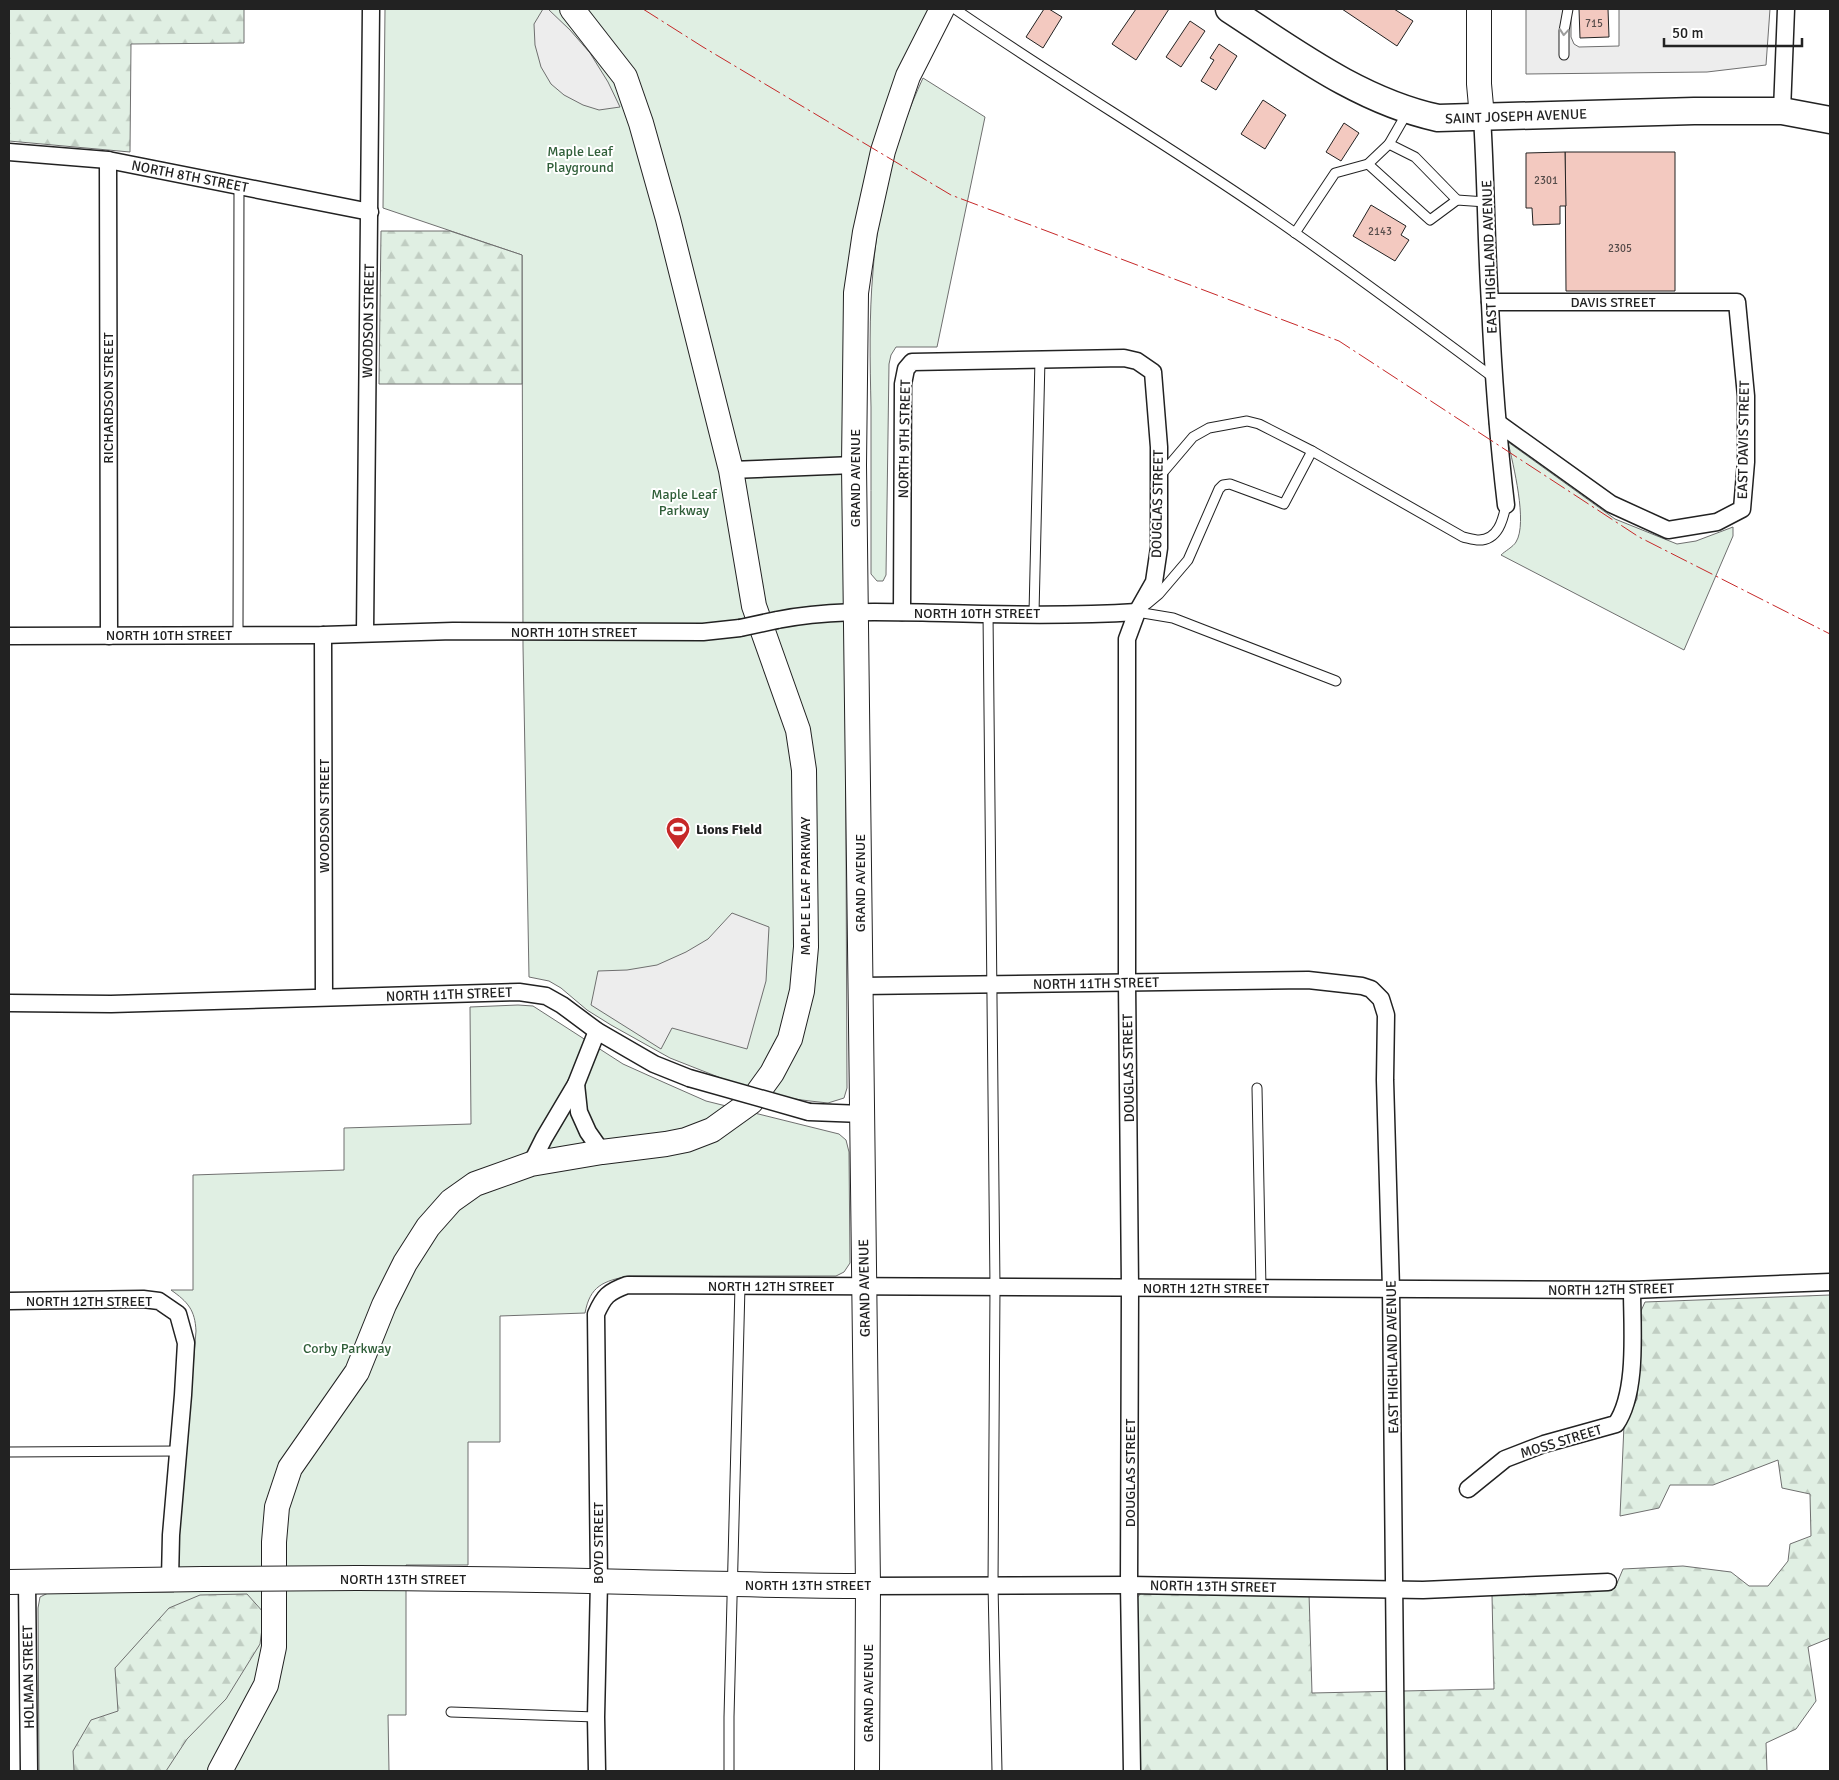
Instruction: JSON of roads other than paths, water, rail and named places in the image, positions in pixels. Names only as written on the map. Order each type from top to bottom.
[{"type":"main road","name":"SAINT JOSEPH AVENUE","points":[[1229,9],[1327,73],[1384,102],[1408,111],[1438,118],[1678,111],[1782,111],[1830,120]]},
{"type":"street","name":"WOODSON STREET","points":[[365,633],[371,9]]},
{"type":"street","name":"MAPLE LEAF PARKWAY","points":[[572,9],[625,77],[641,124],[668,219],[731,470],[754,606],[798,730],[804,770],[806,947],[802,991],[790,1039],[772,1073],[751,1102],[712,1130],[686,1140],[602,1152]]},
{"type":"street","name":"GRAND AVENUE","points":[[867,1771],[868,1586],[854,465],[856,293],[865,232],[883,151],[908,76],[942,9]]},
{"type":"street","name":"EAST HIGHLAND AVENUE","points":[[1479,9],[1479,84],[1490,302],[1498,423],[1506,505]]},
{"type":"street","points":[[1782,111],[1786,9]]},
{"type":"street","name":"NORTH 8TH STREET","points":[[9,152],[108,160],[370,212]]},
{"type":"street","name":"RICHARDSON STREET","points":[[108,160],[109,636]]},
{"type":"street","name":"DAVIS STREET","points":[[1490,302],[1736,302]]},
{"type":"street","name":"EAST DAVIS STREET","points":[[1498,423],[1611,504],[1668,530],[1717,522],[1742,509],[1746,462],[1746,396],[1736,302]]},
{"type":"street","name":"NORTH 9TH STREET","points":[[902,612],[903,384],[906,369],[912,362],[1124,358],[1137,361],[1153,372]]},
{"type":"street","name":"DOUGLAS STREET","points":[[1132,1771],[1129,1585],[1130,1288],[1127,983],[1127,639],[1137,612],[1154,582],[1159,548],[1159,478],[1153,372]]},
{"type":"street","points":[[731,470],[854,465]]},
{"type":"street","name":"NORTH 10TH STREET","points":[[9,636],[323,635],[452,631],[703,632],[740,628],[814,614],[856,612],[988,614],[1109,614],[1137,612]]},
{"type":"street","name":"WOODSON STREET","points":[[323,635],[324,997]]},
{"type":"street","name":"NORTH 11TH STREET","points":[[860,986],[1308,980],[1331,982]]},
{"type":"street","name":"EAST HIGHLAND AVENUE","points":[[1331,982],[1371,989],[1381,999],[1386,1015],[1396,1771]]},
{"type":"street","name":"NORTH 11TH STREET","points":[[9,1003],[111,1004],[519,992],[546,996],[562,1005],[597,1031],[654,1064],[689,1078],[809,1112],[863,1114]]},
{"type":"street","points":[[531,1164],[576,1084],[597,1031]]},
{"type":"street","points":[[220,1771],[266,1685],[274,1647],[274,1542],[276,1508],[290,1468],[357,1372],[384,1305],[405,1263],[428,1227],[451,1201],[475,1184],[531,1164],[602,1152],[588,1132],[579,1112],[576,1084]]},
{"type":"street","name":"NORTH 12TH STREET","points":[[596,1314],[602,1299],[613,1290],[627,1285],[1632,1290],[1830,1282]]},
{"type":"street","name":"MOSS STREET","points":[[1468,1489],[1505,1459],[1544,1444],[1616,1424],[1624,1413],[1633,1351],[1632,1290]]},
{"type":"street","name":"NORTH 12TH STREET","points":[[9,1301],[143,1299],[160,1301],[178,1314],[186,1343],[184,1395],[178,1450]]},
{"type":"street","name":"BOYD STREET","points":[[596,1314],[599,1581],[596,1717],[597,1771]]},
{"type":"street","points":[[170,1579],[171,1535],[178,1450]]},
{"type":"street","name":"NORTH 13TH STREET","points":[[18,1582],[357,1578],[599,1581],[732,1585],[1129,1585],[1424,1590],[1608,1582]]},
{"type":"street","name":"HOLMAN STREET","points":[[18,1582],[30,1771]]},
{"type":"lane","points":[[955,9],[1294,233],[1495,378]]},
{"type":"lane","points":[[1564,55],[1564,31],[1568,9]]},
{"type":"lane","points":[[1294,233],[1335,173],[1368,164],[1389,144],[1408,111]]},
{"type":"lane","points":[[1389,144],[1415,158],[1457,200]]},
{"type":"lane","points":[[1368,164],[1430,220],[1457,200],[1486,202]]},
{"type":"lane","points":[[238,635],[239,186]]},
{"type":"lane","points":[[1034,613],[1040,359]]},
{"type":"lane","points":[[1159,478],[1193,437],[1209,428],[1247,421],[1259,424],[1312,451],[1463,536],[1479,540],[1492,536],[1503,522],[1506,505]]},
{"type":"lane","points":[[1137,612],[1159,594],[1188,560],[1218,489],[1223,485],[1230,484],[1284,504],[1312,451]]},
{"type":"lane","points":[[1137,612],[1173,618],[1336,681]]},
{"type":"lane","points":[[988,614],[995,1287],[993,1585],[997,1771]]},
{"type":"lane","points":[[1257,1088],[1261,1288]]},
{"type":"lane","points":[[729,1771],[740,1286]]},
{"type":"lane","points":[[9,1452],[178,1450]]},
{"type":"lane","points":[[451,1712],[596,1717]]},
{"type":"place","name":"Lions Field","points":[[678,850]]},
{"type":"park label","name":"Maple Leaf Playground","points":[[580,160]]},
{"type":"park label","name":"Maple Leaf Parkway","points":[[684,502]]},
{"type":"park label","name":"Corby Parkway","points":[[347,1348]]}]
